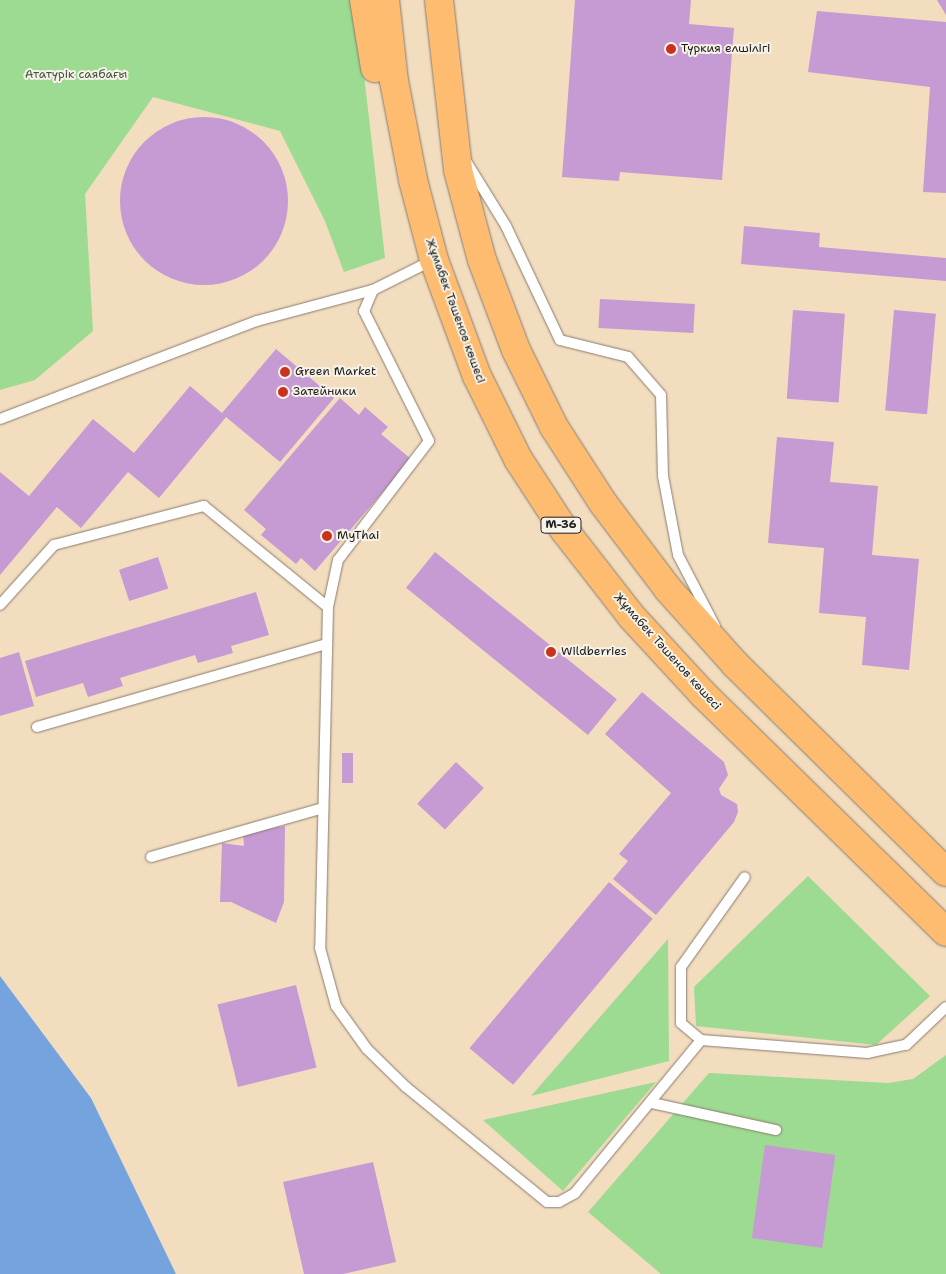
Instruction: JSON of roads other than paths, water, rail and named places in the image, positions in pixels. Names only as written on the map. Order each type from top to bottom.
[{"type":"main road","points":[[364,0],[387,143],[434,260]]},
{"type":"main road","name":"Жұмабек Тәшенов көшесі","points":[[385,0],[396,90],[413,180],[434,260],[481,385],[518,459],[566,531],[632,617],[703,694],[946,932]]},
{"type":"main road","points":[[439,0],[458,170],[482,260],[516,350],[554,427],[603,503],[668,589],[735,664],[946,872]]},
{"type":"lane","points":[[455,143],[506,226],[560,340],[628,357],[660,395],[663,476],[678,555],[735,664]]},
{"type":"lane","points":[[0,419],[257,321],[373,290],[434,260]]},
{"type":"lane","points":[[373,290],[364,311],[429,441],[338,560],[328,606],[320,948],[336,1006],[367,1050],[406,1087],[547,1202],[559,1202],[575,1193],[652,1103],[701,1040]]},
{"type":"lane","points":[[0,604],[54,545],[204,506],[328,606]]},
{"type":"lane","points":[[37,727],[327,644]]},
{"type":"lane","points":[[150,857],[323,808]]},
{"type":"lane","points":[[745,877],[681,967],[681,1023],[701,1040],[867,1053],[906,1045],[946,1008]]},
{"type":"lane","points":[[652,1103],[776,1130]]},
{"type":"water","points":[[0,976],[91,1098],[176,1274],[0,1274]]},
{"type":"place","name":"Түркия елшілігі","points":[[671,49]]},
{"type":"place","name":"Green Market","points":[[285,372]]},
{"type":"place","name":"Затейники","points":[[283,392]]},
{"type":"place","name":"MyThai","points":[[327,536]]},
{"type":"place","name":"Wildberries","points":[[551,652]]},
{"type":"park label","name":"Ататүрік саябағы","points":[[76,75]]}]
